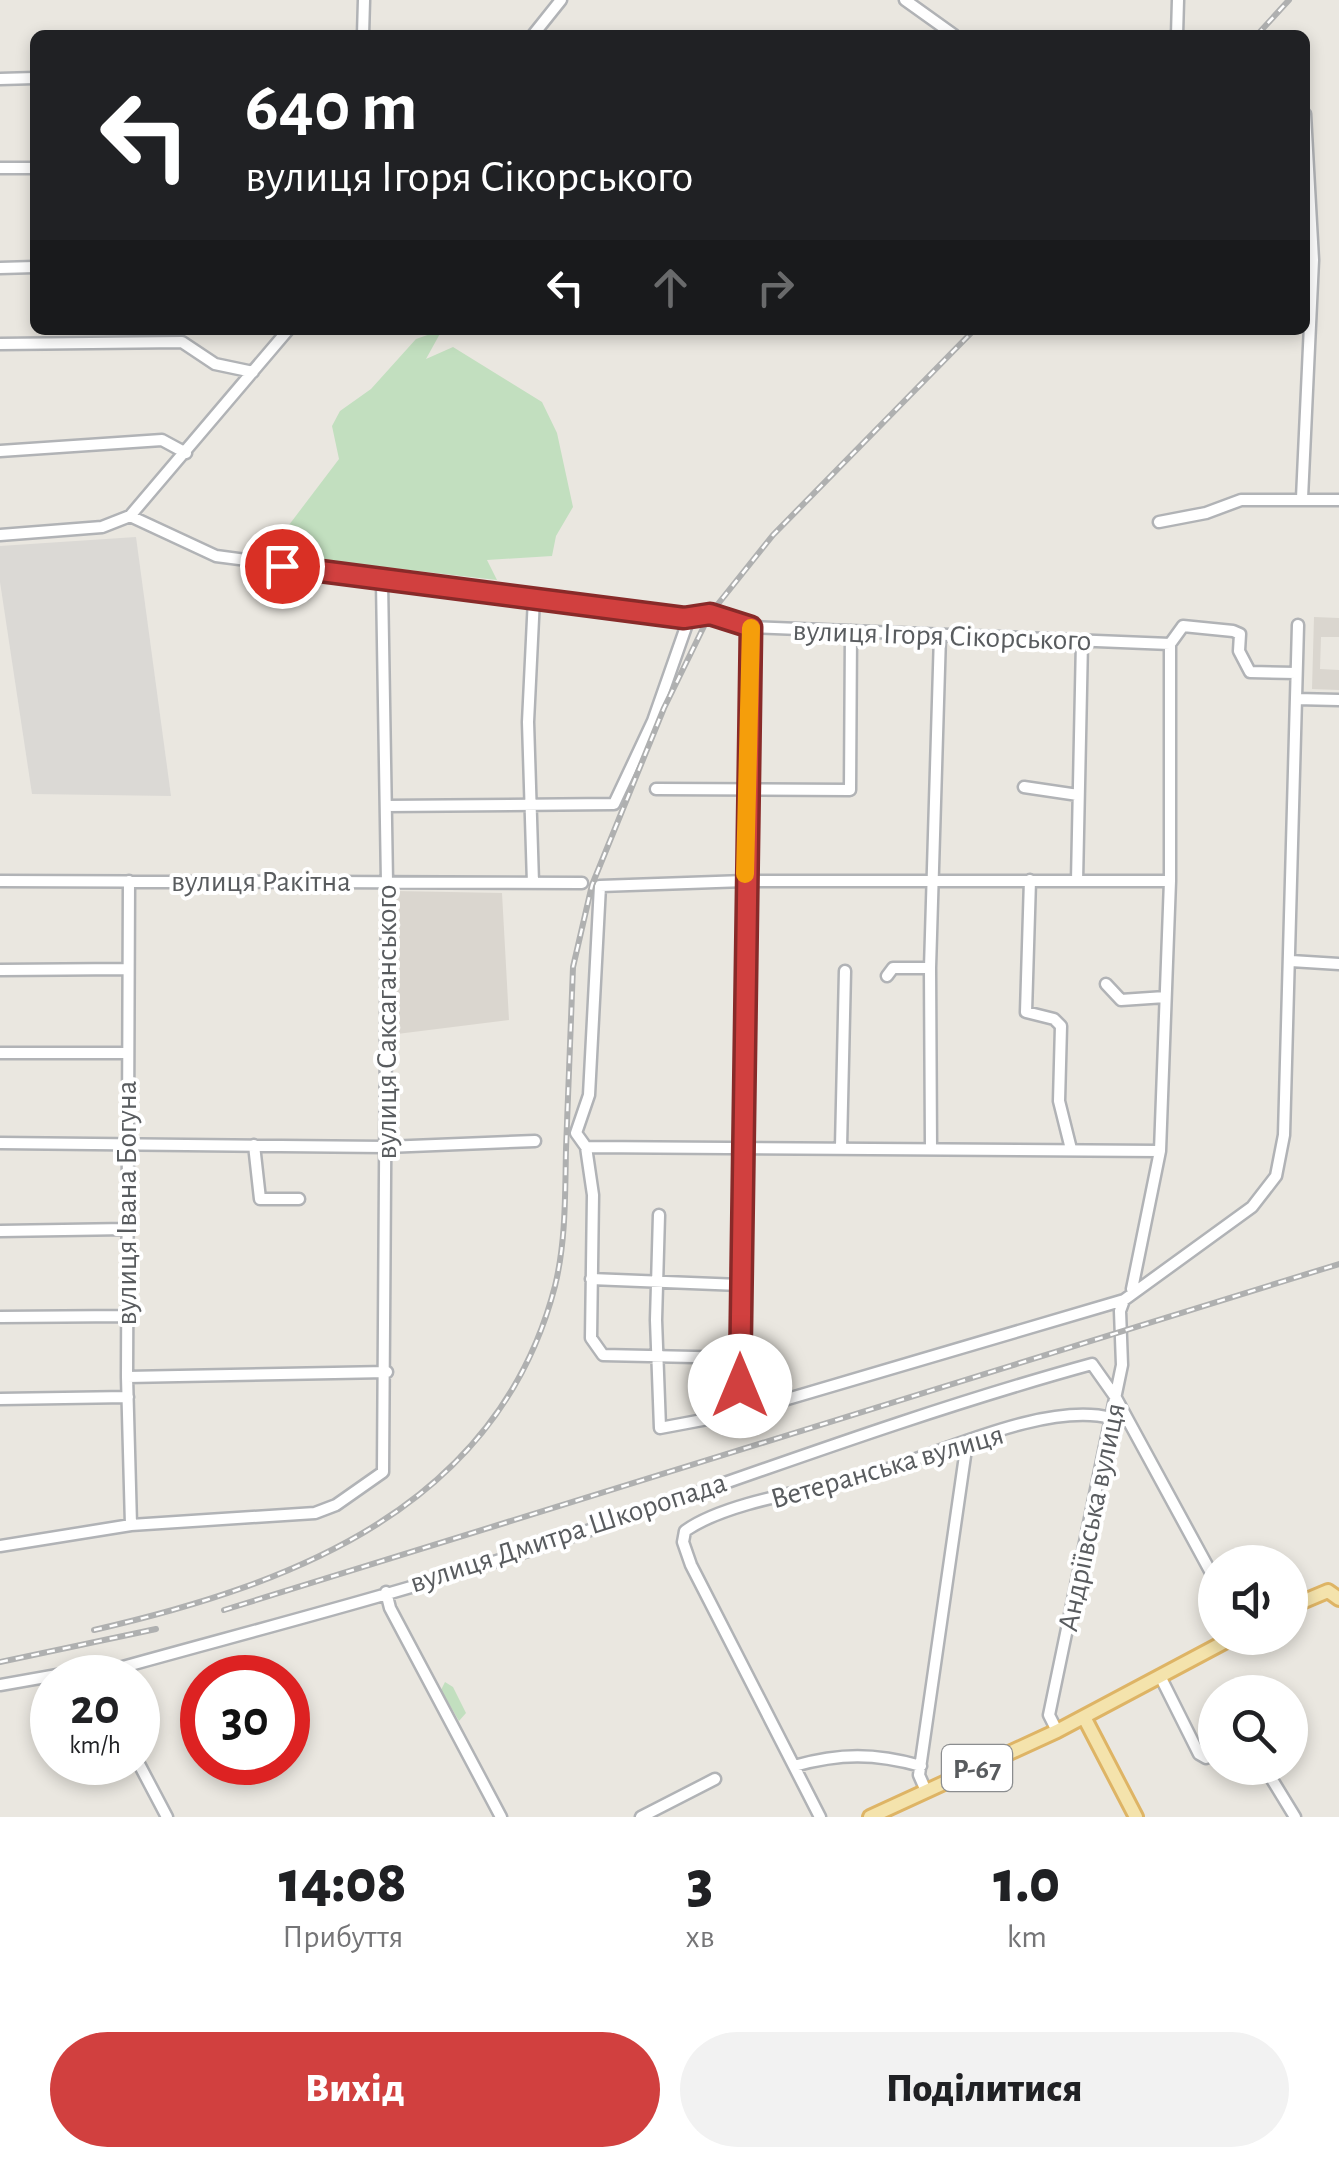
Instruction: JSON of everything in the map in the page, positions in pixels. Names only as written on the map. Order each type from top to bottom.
[{"type":"main road","points":[[1308,1602],[1334,1595]]},
{"type":"main road","name":"Р-67","points":[[870,1817],[1084,1718],[1200,1655]]},
{"type":"main road","points":[[1084,1718],[1136,1817]]},
{"type":"street","points":[[363,30],[364,0]]},
{"type":"street","points":[[537,30],[561,0]]},
{"type":"street","points":[[905,0],[947,30]]},
{"type":"street","points":[[1178,0],[1178,30]]},
{"type":"street","points":[[0,79],[30,78]]},
{"type":"street","points":[[0,168],[30,168]]},
{"type":"street","points":[[1310,205],[1310,325]]},
{"type":"street","points":[[0,268],[30,267]]},
{"type":"street","points":[[0,535],[102,527],[130,516],[284,335]]},
{"type":"street","points":[[1302,498],[1310,335]]},
{"type":"street","points":[[0,344],[182,342],[215,364],[253,372]]},
{"type":"street","points":[[0,451],[162,440],[186,453]]},
{"type":"street","points":[[1158,522],[1206,514],[1240,500],[1339,500]]},
{"type":"street","name":"вулиця Ігоря Сікорського","points":[[130,516],[216,556],[382,582],[684,618],[710,614],[751,627],[1170,644]]},
{"type":"street","name":"вулиця Саксаганського","points":[[131,1525],[314,1512],[376,1481],[386,1461],[387,882],[382,582]]},
{"type":"street","points":[[533,883],[528,804],[534,598]]},
{"type":"street","points":[[386,806],[614,804],[653,721],[687,624],[684,618]]},
{"type":"street","points":[[1170,644],[1183,626],[1233,631],[1240,634],[1240,650],[1250,672],[1296,672]]},
{"type":"street","points":[[659,1215],[660,1428],[740,1413],[1128,1295],[1252,1207],[1276,1176],[1284,1135],[1298,626]]},
{"type":"street","points":[[740,1413],[751,627]]},
{"type":"street","points":[[656,789],[853,788],[851,631]]},
{"type":"street","points":[[931,1148],[930,968],[940,635]]},
{"type":"street","points":[[1077,881],[1082,641]]},
{"type":"street","name":"Андріївська вулиця","points":[[1056,1731],[1048,1715],[1122,1366],[1120,1311],[1128,1295],[1160,1151],[1170,881],[1170,644]]},
{"type":"street","points":[[1296,699],[1339,700]]},
{"type":"street","points":[[1024,787],[1078,796]]},
{"type":"street","points":[[1030,880],[1026,1012],[1035,1018],[1054,1019],[1060,1026],[1060,1100],[1071,1150]]},
{"type":"street","name":"вулиця Ракітна","points":[[0,881],[582,883]]},
{"type":"street","name":"вулиця Івана Богуна","points":[[129,881],[127,1377],[131,1525]]},
{"type":"street","points":[[740,1358],[602,1355],[591,1338],[593,1195],[586,1147],[576,1132],[590,1095],[600,886],[745,881],[1170,881]]},
{"type":"street","points":[[1291,961],[1339,964]]},
{"type":"street","points":[[889,969],[930,968]]},
{"type":"street","points":[[0,970],[127,969]]},
{"type":"street","points":[[841,1147],[845,971]]},
{"type":"street","points":[[1106,984],[1120,1000],[1166,997]]},
{"type":"street","points":[[0,1053],[126,1053]]},
{"type":"street","points":[[0,1143],[386,1147],[534,1141]]},
{"type":"street","points":[[254,1144],[260,1199],[299,1200]]},
{"type":"street","points":[[586,1147],[741,1145],[1160,1151]]},
{"type":"street","points":[[0,1231],[127,1229]]},
{"type":"street","points":[[591,1279],[740,1285]]},
{"type":"street","points":[[0,1317],[127,1316]]},
{"type":"street","name":"вулиця Дмитра Шкоропада","points":[[160,1658],[556,1542],[858,1435],[1092,1364],[1116,1398]]},
{"type":"street","points":[[127,1377],[387,1372]]},
{"type":"street","points":[[0,1399],[128,1398]]},
{"type":"street","points":[[1116,1398],[1198,1549]]},
{"type":"street","name":"Ветеранська вулиця","points":[[820,1817],[691,1565],[683,1542],[685,1531],[777,1497],[852,1480],[1045,1419],[1111,1418]]},
{"type":"street","points":[[926,1790],[921,1766],[967,1442]]},
{"type":"street","points":[[0,1546],[131,1525]]},
{"type":"street","points":[[386,1592],[390,1608],[501,1817]]},
{"type":"street","points":[[1160,1676],[1198,1750]]},
{"type":"street","name":"вулиця Дмитра Шкоропада","points":[[0,1685],[30,1680]]},
{"type":"street","points":[[794,1766],[829,1756],[876,1754],[921,1766]]},
{"type":"street","points":[[642,1817],[715,1779]]},
{"type":"street","points":[[150,1785],[167,1817]]},
{"type":"street","points":[[1276,1785],[1294,1817]]},
{"type":"shaded area","points":[[136,537],[171,796],[32,794],[0,582],[0,546]]},
{"type":"shaded area","points":[[1314,617],[1339,618],[1339,637],[1321,637],[1320,669],[1339,670],[1339,690],[1312,689]]},
{"type":"shaded area","points":[[396,891],[502,893],[509,1020],[397,1034]]},
{"type":"green space","points":[[439,335],[426,359],[453,347],[542,402],[557,433],[573,507],[556,536],[552,556],[487,560],[497,580],[267,554],[339,459],[332,426],[340,411],[371,389],[416,339]]},
{"type":"green space","points":[[445,1682],[453,1687],[466,1713],[459,1721],[441,1690]]},
{"type":"railway","points":[[1262,30],[1289,0]]},
{"type":"railway","points":[[94,1630],[242,1588],[313,1559],[378,1524],[437,1480],[487,1427],[527,1362],[555,1286],[564,1218],[573,967],[592,885],[664,708],[710,614],[773,535],[969,335]]},
{"type":"railway","points":[[224,1610],[1339,1264]]},
{"type":"railway","points":[[0,1662],[156,1629]]},
{"type":"slow traffic","points":[[745,874],[751,628]]},
{"type":"route","points":[[282,566],[382,582],[491,591],[684,618],[710,614],[751,627],[741,1108],[740,1386]]}]
